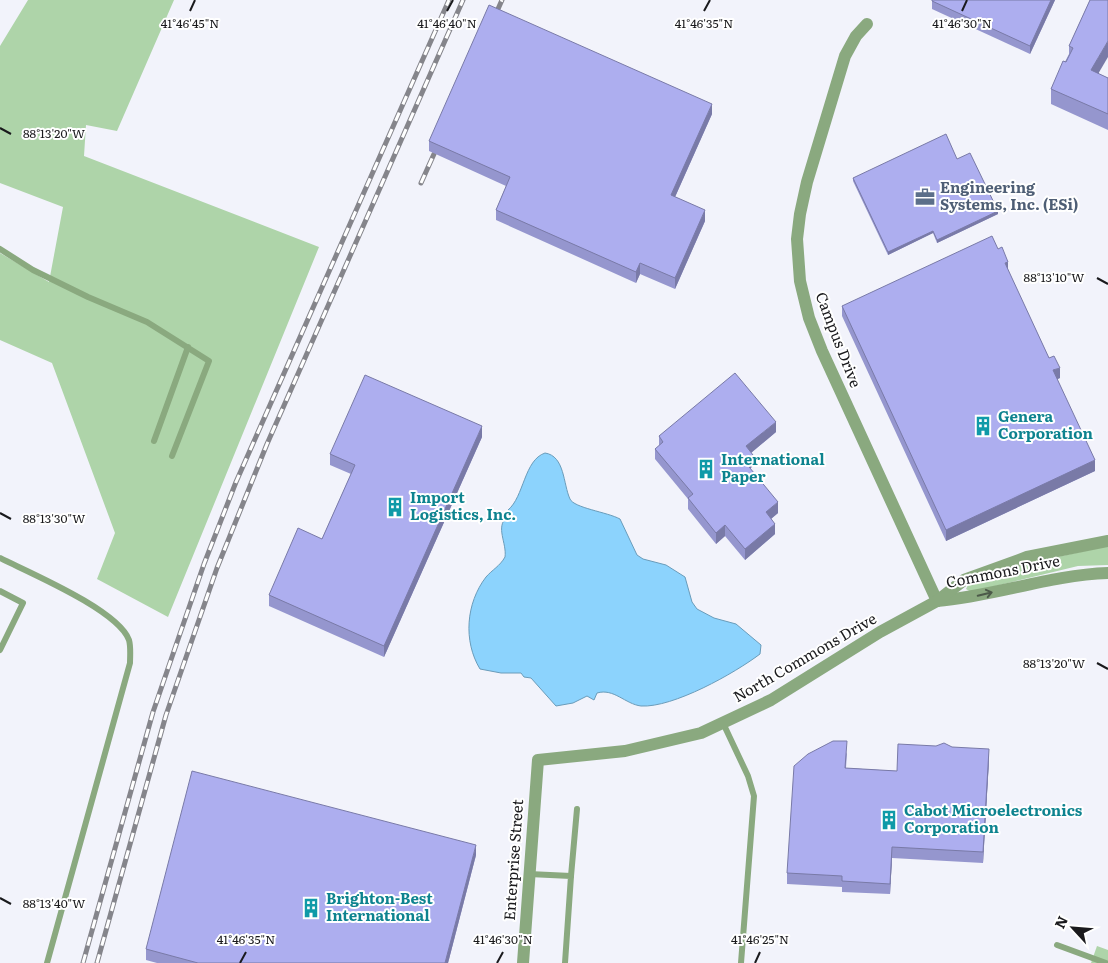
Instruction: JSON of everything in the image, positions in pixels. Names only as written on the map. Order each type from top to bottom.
[{"type":"street","name":"Campus Drive","points":[[867,24],[856,36],[845,56],[807,182],[798,230],[800,281],[809,318],[822,351],[937,601]]},
{"type":"street","name":"Commons Drive","points":[[937,601],[964,580],[996,568],[1027,557],[1108,540]]},
{"type":"street","name":"Commons Drive","points":[[937,601],[971,598],[1048,579],[1108,573]]},
{"type":"street","name":"North Commons Drive","points":[[538,760],[625,751],[701,733],[771,700],[880,632],[937,601]]},
{"type":"street","name":"Enterprise Street","points":[[523,963],[538,760]]},
{"type":"lane","points":[[0,248],[33,270],[88,297],[147,322],[210,361],[172,456]]},
{"type":"lane","points":[[154,441],[188,347]]},
{"type":"lane","points":[[0,558],[87,603],[118,623],[130,641],[130,663],[47,963]]},
{"type":"lane","points":[[0,591],[23,603],[0,650]]},
{"type":"lane","points":[[723,723],[748,776],[754,796],[741,963]]},
{"type":"lane","points":[[565,963],[576,809]]},
{"type":"lane","points":[[529,874],[571,876]]},
{"type":"lane","points":[[1057,945],[1104,963]]},
{"type":"green space","points":[[28,0],[174,0],[117,131],[86,125],[84,156],[319,247],[168,617],[97,579],[115,533],[52,363],[0,340],[0,253],[49,282],[63,207],[0,183],[0,46]]},
{"type":"green space","points":[[1108,546],[1108,565],[1078,566],[971,592],[966,589],[969,583],[1020,565]]},
{"type":"green space","points":[[1097,946],[1108,950],[1108,963],[1091,963]]},
{"type":"water","points":[[545,453],[552,455],[560,465],[570,499],[573,502],[620,519],[637,555],[643,559],[666,565],[685,577],[692,602],[697,609],[714,618],[736,624],[761,645],[760,654],[703,688],[670,701],[641,706],[635,705],[614,694],[603,692],[597,693],[594,700],[587,696],[573,703],[556,706],[531,678],[524,677],[521,673],[501,673],[480,669],[471,646],[469,634],[469,622],[474,598],[486,577],[505,557],[502,526],[507,517],[508,510],[518,497],[533,463]]},
{"type":"building","points":[[932,0],[1051,0],[1030,46]]},
{"type":"building","points":[[1090,0],[1108,0],[1108,41],[1091,70],[1108,78],[1108,114],[1051,89],[1063,61],[1066,62],[1073,48],[1069,46]]},
{"type":"building","points":[[489,5],[712,104],[671,195],[705,210],[675,278],[640,263],[636,272],[496,210],[510,177],[429,141]]},
{"type":"building","name":"Engineering Systems, Inc. (ESi)","points":[[946,134],[957,159],[970,153],[998,211],[937,240],[933,231],[888,252],[853,178]]},
{"type":"building","name":"Genera Corporation","points":[[992,236],[998,249],[1002,247],[1008,262],[1005,263],[1049,358],[1054,356],[1060,368],[1053,370],[1095,460],[946,530],[842,306]]},
{"type":"building","name":"International Paper","points":[[735,373],[776,422],[746,446],[753,455],[745,462],[778,502],[766,512],[775,524],[745,549],[725,525],[716,533],[688,498],[693,494],[655,449],[663,442],[659,436]]},
{"type":"building","name":"Import Logistics, Inc.","points":[[365,375],[482,426],[384,646],[269,595],[298,528],[322,539],[355,465],[330,454]]},
{"type":"building","name":"Cabot Microelectronics Corporation","points":[[833,741],[847,741],[845,768],[897,771],[898,744],[936,746],[944,743],[952,747],[989,749],[983,852],[892,847],[890,884],[842,881],[842,876],[787,873],[794,766],[808,754]]},
{"type":"building","name":"Brighton-Best International","points":[[192,771],[476,845],[445,963],[198,963],[146,949]]},
{"type":"railway","points":[[83,963],[153,712],[204,564],[236,482],[449,0]]},
{"type":"railway","points":[[97,963],[166,715],[217,568],[267,444],[463,0]]},
{"type":"railway","points":[[494,18],[502,0]]},
{"type":"railway","points":[[421,183],[434,154]]},
{"type":"place","name":"Engineering Systems, Inc. (ESi)","points":[[925,197]]},
{"type":"place","name":"Genera Corporation","points":[[983,426]]},
{"type":"place","name":"International Paper","points":[[706,469]]},
{"type":"place","name":"Import Logistics, Inc.","points":[[395,507]]},
{"type":"place","name":"Cabot Microelectronics Corporation","points":[[889,820]]},
{"type":"place","name":"Brighton-Best International","points":[[311,908]]}]
